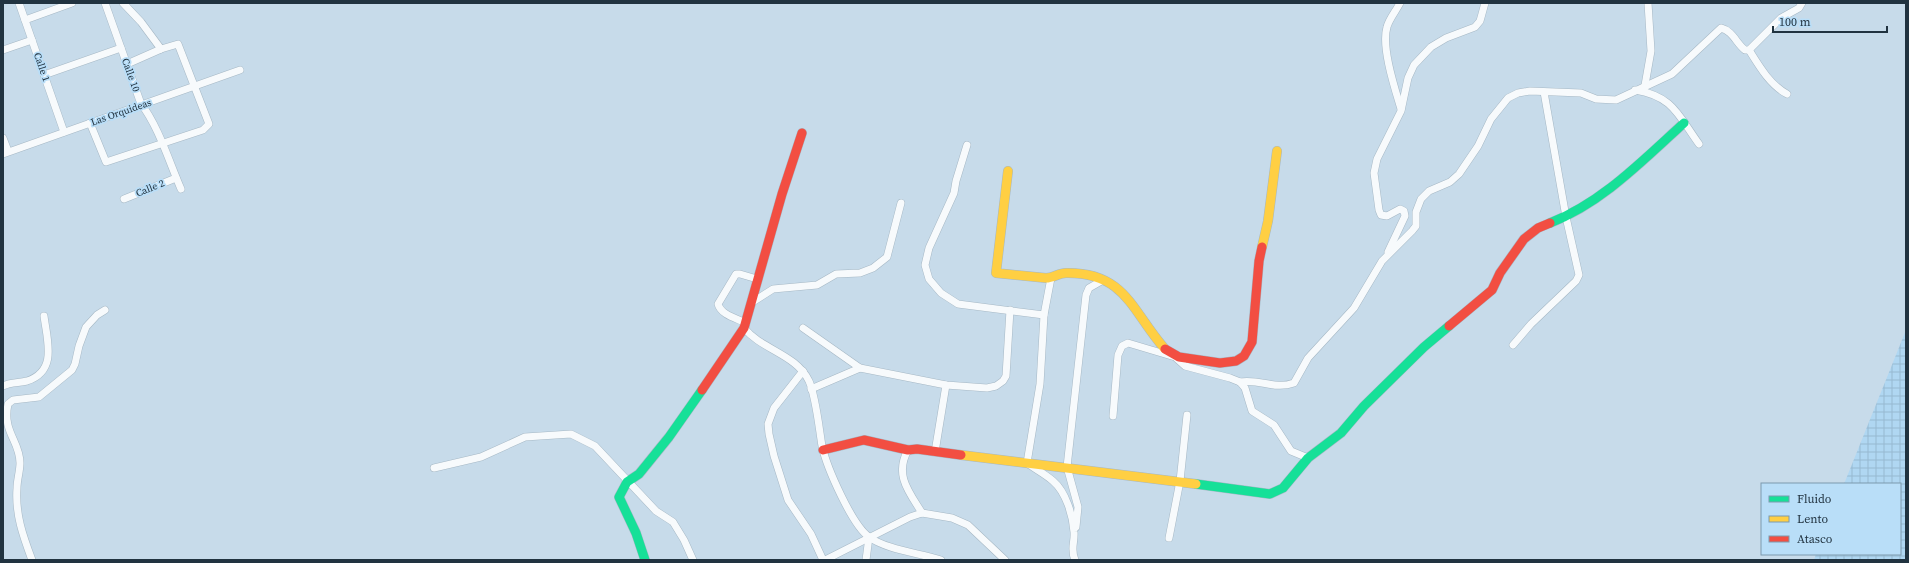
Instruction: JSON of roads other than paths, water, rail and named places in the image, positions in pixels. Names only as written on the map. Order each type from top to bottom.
[{"type":"street","name":"Calle 1","points":[[19,3],[64,132]]},
{"type":"street","points":[[25,20],[72,3]]},
{"type":"street","name":"Calle 10","points":[[105,3],[141,104],[162,143],[181,189]]},
{"type":"street","points":[[123,3],[141,22],[161,49]]},
{"type":"street","points":[[1400,3],[1387,27],[1386,43],[1387,55],[1401,111]]},
{"type":"street","points":[[1008,171],[996,273],[1051,278],[1060,273],[1069,273],[1103,280],[1124,293],[1139,310],[1160,344],[1185,366],[1240,382],[1262,381],[1274,386],[1284,387],[1294,383],[1308,358],[1354,308],[1391,246],[1405,216],[1404,211],[1400,209],[1387,216],[1381,215],[1374,172],[1384,145],[1401,111],[1408,78],[1414,65],[1431,47],[1446,38],[1475,28],[1480,21],[1485,3]]},
{"type":"street","points":[[1646,86],[1651,51],[1648,3]]},
{"type":"street","points":[[1750,50],[1781,18],[1799,8],[1802,3]]},
{"type":"street","points":[[1382,261],[1416,226],[1416,212],[1421,198],[1429,191],[1450,182],[1459,174],[1478,146],[1491,119],[1508,98],[1518,93],[1530,91],[1582,93],[1596,99],[1616,100],[1672,74],[1721,28],[1726,29],[1733,35],[1745,50],[1750,50]]},
{"type":"street","points":[[3,50],[32,40]]},
{"type":"street","points":[[90,123],[106,162],[203,130],[208,124],[178,44],[161,49],[127,64]]},
{"type":"street","points":[[44,75],[121,48]]},
{"type":"street","points":[[1750,50],[1760,67],[1779,89],[1787,94]]},
{"type":"street","name":"Las Orquideas","points":[[5,152],[240,70]]},
{"type":"street","points":[[1635,90],[1658,95],[1669,102],[1699,144]]},
{"type":"street","points":[[1513,345],[1566,288],[1576,281],[1579,275],[1566,218],[1544,92]]},
{"type":"street","points":[[823,450],[864,440],[908,450],[917,449],[1270,494],[1282,488],[1308,458],[1341,433],[1364,406],[1446,328],[1492,290],[1500,273],[1524,239],[1538,228],[1566,218],[1610,189],[1684,123]]},
{"type":"street","points":[[645,560],[636,533],[619,498],[627,482],[639,474],[669,437],[745,325],[757,279],[802,133]]},
{"type":"street","points":[[3,138],[5,152]]},
{"type":"street","points":[[968,145],[954,193],[936,229],[925,265],[929,279],[941,293],[958,304],[1044,315]]},
{"type":"street","points":[[1113,416],[1118,355],[1122,346],[1128,343],[1176,357],[1233,363],[1242,359],[1249,351],[1255,317],[1259,261],[1268,221],[1277,151]]},
{"type":"street","name":"Calle 2","points":[[124,199],[176,178]]},
{"type":"street","points":[[750,303],[773,289],[817,285],[836,274],[860,273],[872,268],[887,256],[901,203]]},
{"type":"street","points":[[757,279],[736,274],[718,304],[720,309],[745,325],[750,335],[768,348],[790,359],[803,371],[812,389],[823,450],[837,488],[858,525],[869,537],[894,547],[941,560]]},
{"type":"street","points":[[1026,463],[1040,384],[1044,315],[1051,278]]},
{"type":"street","points":[[1075,560],[1072,544],[1075,534],[1078,507],[1067,468],[1086,296],[1089,288],[1103,280]]},
{"type":"street","points":[[32,560],[20,528],[17,508],[17,488],[20,462],[7,427],[8,404],[13,400],[39,396],[72,370],[76,364],[79,346],[86,327],[97,315],[105,310]]},
{"type":"street","points":[[803,328],[860,368],[946,385],[987,388],[996,386],[1003,381],[1006,376],[1010,310]]},
{"type":"street","points":[[3,386],[28,381],[36,376],[48,363],[49,354],[44,316]]},
{"type":"street","points":[[812,389],[860,368]]},
{"type":"street","points":[[803,371],[774,408],[768,424],[774,456],[788,500],[811,534],[824,560],[869,537],[922,513],[952,518],[968,524],[1005,560]]},
{"type":"street","points":[[1240,382],[1245,388],[1252,411],[1274,425],[1290,450],[1308,458]]},
{"type":"street","points":[[935,452],[946,385]]},
{"type":"street","points":[[1169,538],[1180,482],[1188,415]]},
{"type":"street","points":[[3,429],[12,438]]},
{"type":"street","points":[[434,468],[481,457],[525,437],[571,434],[595,446],[627,482],[656,511],[673,522],[684,540],[693,560]]},
{"type":"street","points":[[908,450],[903,460],[902,469],[904,482],[922,513]]},
{"type":"street","points":[[1026,463],[1054,482],[1063,494],[1075,534]]},
{"type":"street","points":[[866,560],[869,537]]}]
